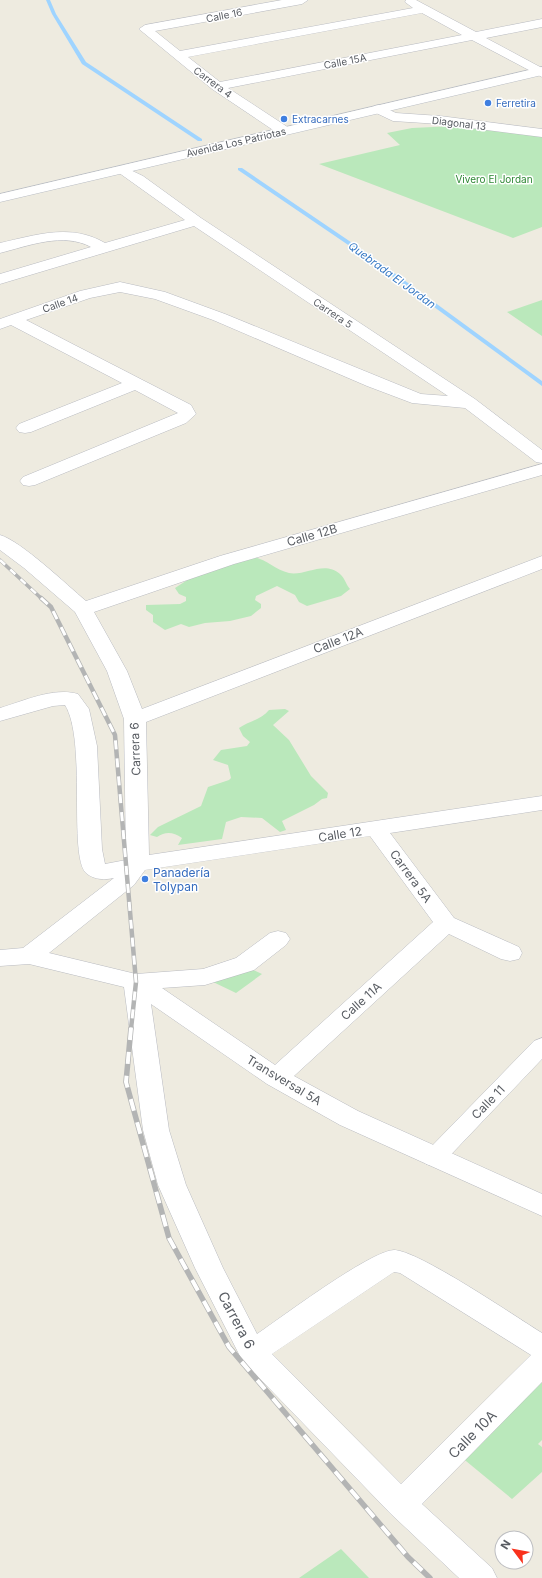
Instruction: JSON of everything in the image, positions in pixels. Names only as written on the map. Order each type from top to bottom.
[{"type":"street","name":"Calle 16","points":[[145,30],[302,0]]},
{"type":"street","points":[[408,0],[541,75]]},
{"type":"street","points":[[178,55],[425,9]]},
{"type":"street","name":"Calle 15A","points":[[217,86],[542,23]]},
{"type":"street","name":"Carrera 4","points":[[145,30],[217,86],[284,131]]},
{"type":"street","name":"Avenida Los Patriotas","points":[[0,198],[378,109],[541,75]]},
{"type":"street","name":"Avenida Los Patriotas","points":[[0,211],[393,117],[541,75]]},
{"type":"street","name":"Diagonal 13","points":[[378,109],[393,117],[440,120],[542,133]]},
{"type":"street","points":[[258,137],[273,146]]},
{"type":"street","name":"Carrera 5","points":[[122,170],[138,179],[196,222],[469,403],[542,458]]},
{"type":"street","points":[[0,279],[196,222]]},
{"type":"street","points":[[0,248],[70,235],[88,240],[104,249]]},
{"type":"street","name":"Calle 14","points":[[6,322],[86,294],[120,287],[159,295],[220,317],[373,382],[418,399],[469,403]]},
{"type":"street","points":[[6,322],[136,384],[185,409],[187,414],[180,419],[28,481]]},
{"type":"street","points":[[25,428],[136,384]]},
{"type":"street","name":"Calle 12B","points":[[83,609],[226,560],[542,469]]},
{"type":"street","name":"Carrera 6","points":[[0,541],[31,564],[83,609],[117,671],[135,719],[138,864]]},
{"type":"street","name":"Calle 12A","points":[[135,719],[542,562]]},
{"type":"street","name":"Calle 12","points":[[0,715],[51,700],[71,698],[76,704],[82,725],[88,784],[90,848],[94,868],[104,873],[138,864],[542,803]]},
{"type":"street","name":"Carrera 5A","points":[[376,829],[446,923]]},
{"type":"street","points":[[0,958],[29,956],[126,880],[138,864]]},
{"type":"street","points":[[446,923],[510,953]]},
{"type":"street","name":"Calle 11A","points":[[276,1078],[446,923]]},
{"type":"street","points":[[136,982],[205,977],[245,964],[278,939]]},
{"type":"street","name":"Transversal 5A","points":[[29,956],[136,982],[276,1078],[349,1118],[542,1206]]},
{"type":"street","name":"Carrera 6","points":[[136,982],[156,1130],[172,1185],[209,1268],[252,1352],[401,1504],[481,1578]]},
{"type":"street","name":"Calle 11","points":[[434,1158],[542,1046]]},
{"type":"street","points":[[252,1352],[381,1264],[394,1261],[409,1266],[542,1347]]},
{"type":"street","name":"Calle 10A","points":[[401,1504],[542,1363]]},
{"type":"green space","name":"Vivero El Jordan","points":[[455,126],[542,135],[542,227],[513,238],[319,164],[400,145],[387,133],[412,128]]},
{"type":"green space","points":[[542,300],[542,336],[507,312]]},
{"type":"green space","points":[[254,557],[289,573],[321,568],[334,570],[342,576],[350,589],[341,596],[307,606],[299,602],[295,595],[277,586],[256,596],[255,600],[261,604],[261,608],[251,616],[230,621],[205,623],[189,627],[181,624],[165,630],[153,622],[153,615],[146,610],[146,605],[180,604],[186,601],[186,597],[179,594],[175,588],[192,577]]},
{"type":"green space","points":[[285,709],[289,711],[273,725],[289,740],[311,776],[328,793],[327,798],[322,799],[314,805],[282,821],[286,830],[280,832],[262,818],[241,817],[226,822],[222,839],[178,845],[182,838],[176,834],[166,833],[157,837],[150,835],[158,827],[201,806],[208,787],[231,778],[228,765],[213,760],[221,750],[247,746],[250,742],[243,736],[239,728],[259,718],[269,710]]},
{"type":"green space","points":[[247,967],[262,974],[236,993],[211,981]]},
{"type":"green space","points":[[542,1365],[542,1440],[538,1444],[542,1447],[542,1472],[512,1499],[449,1447]]},
{"type":"green space","points":[[341,1549],[369,1578],[299,1578]]},
{"type":"waterway","name":"Quebrada El Jordan","points":[[48,0],[54,14],[84,63],[200,140]]},
{"type":"waterway","name":"Quebrada El Jordan","points":[[240,169],[365,254],[542,384]]},
{"type":"railway","points":[[0,560],[42,599]]},
{"type":"railway","points":[[41,598],[51,607],[115,735],[136,982],[131,1029]]},
{"type":"railway","points":[[131,1028],[126,1082],[169,1238],[229,1347],[408,1557],[430,1578]]},
{"type":"place","name":"Ferretira","points":[[488,103]]},
{"type":"place","name":"Extracarnes","points":[[284,119]]},
{"type":"place","name":"Panadería Tolypan","points":[[145,879]]}]
